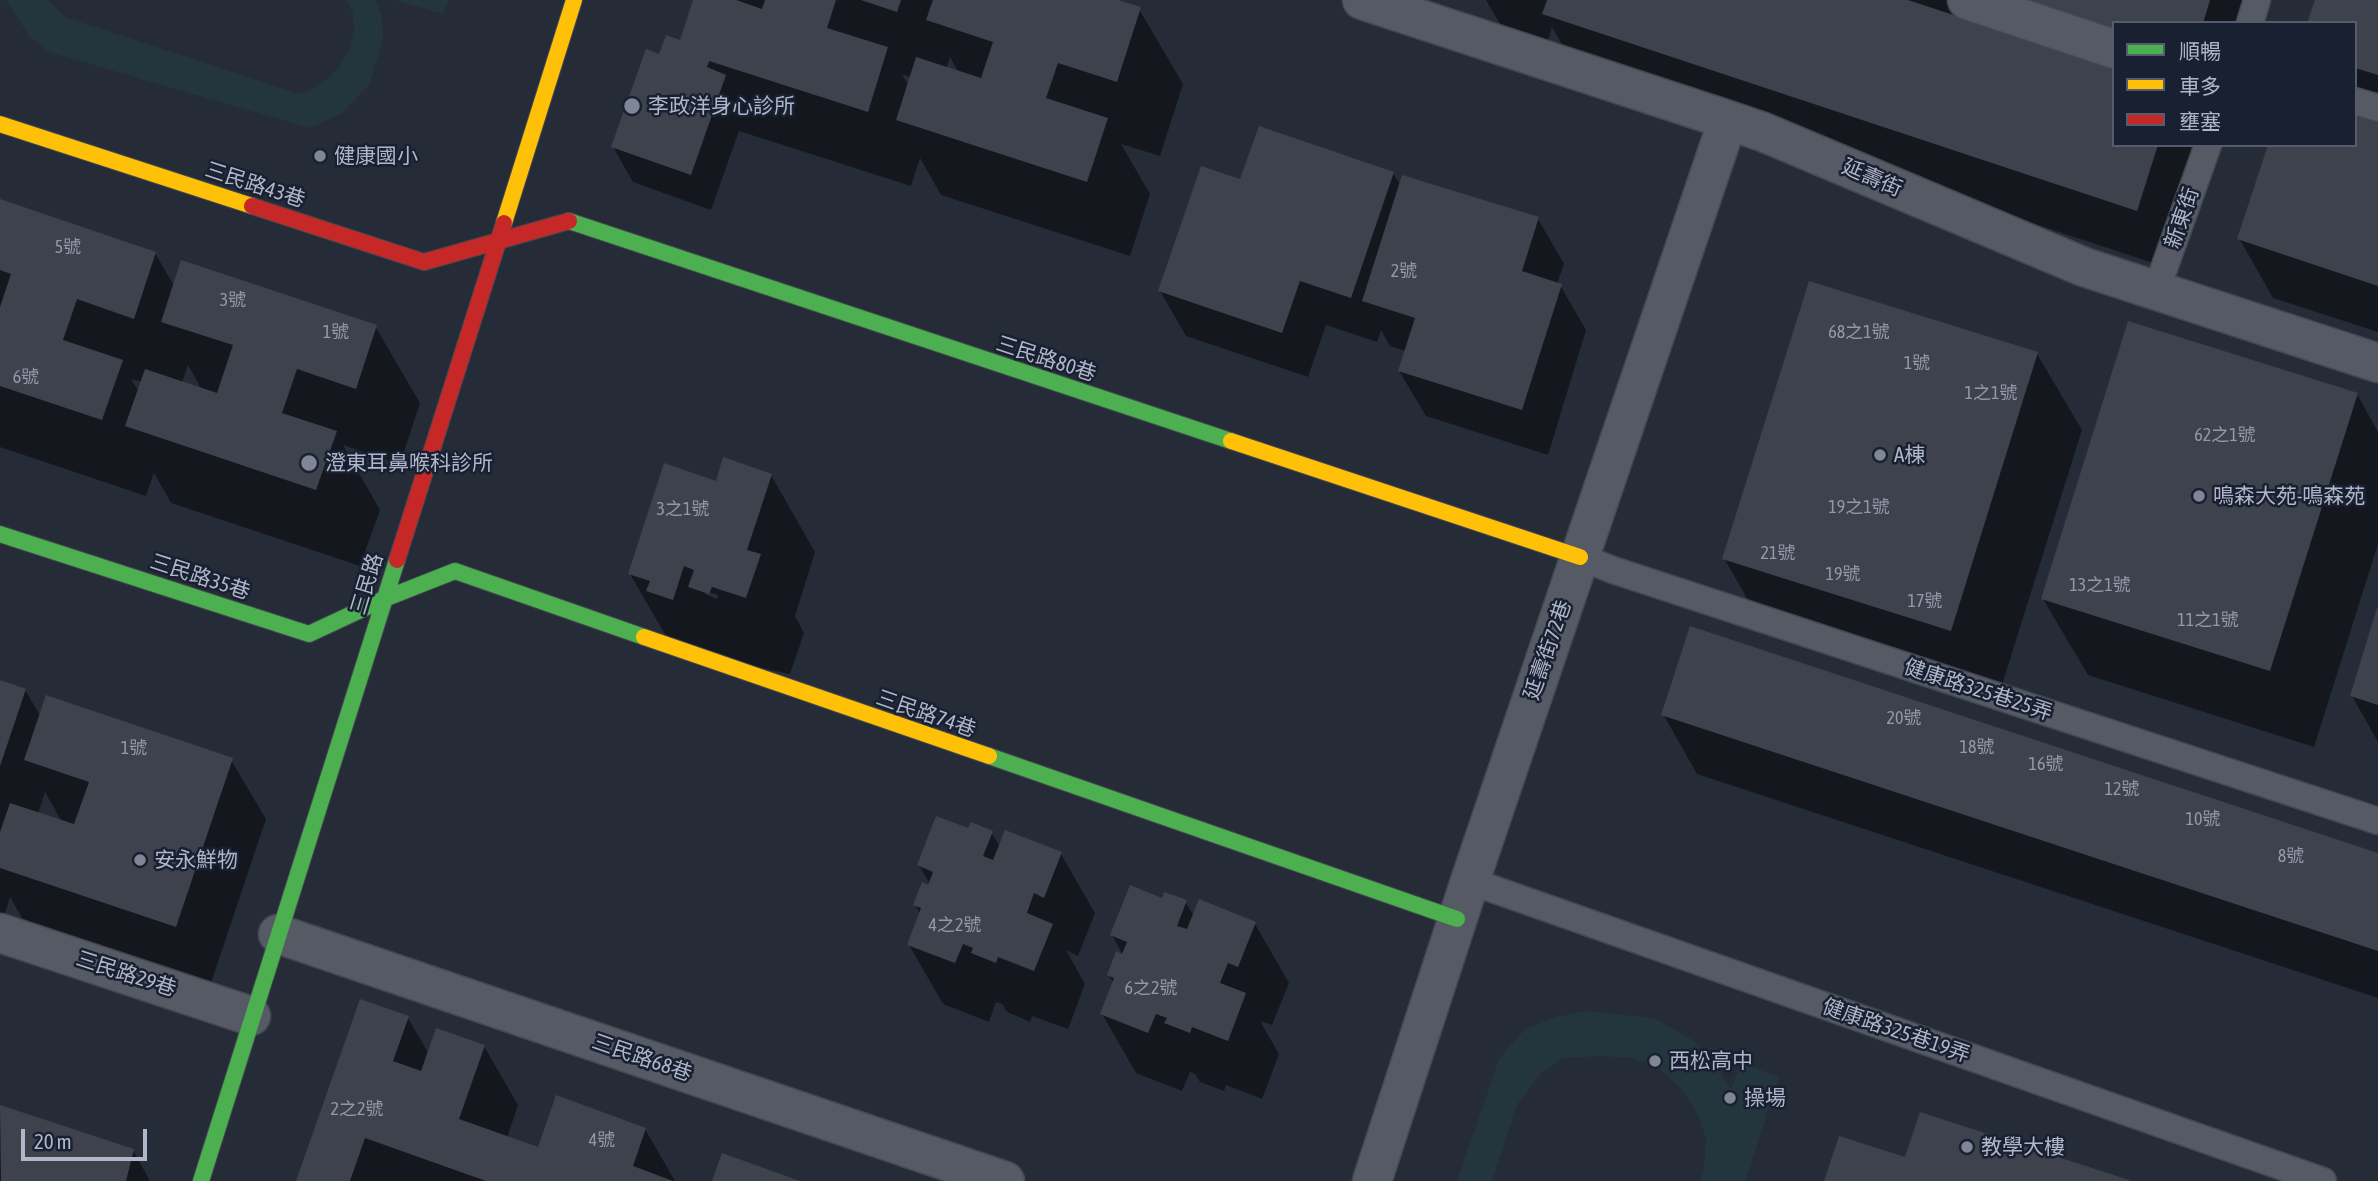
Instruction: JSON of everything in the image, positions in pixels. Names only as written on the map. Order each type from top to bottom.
[{"type":"street","name":"三民路","points":[[201,1181],[573,0]]},
{"type":"street","name":"延壽街","points":[[1362,0],[1420,9],[1763,132],[2084,267],[2378,363]]},
{"type":"street","points":[[1967,0],[2112,48]]},
{"type":"street","name":"延壽街72巷","points":[[1372,1181],[1469,881],[1728,120]]},
{"type":"street","name":"三民路43巷","points":[[0,124],[424,262],[498,240]]},
{"type":"street","name":"三民路80巷","points":[[498,240],[568,221],[1580,556]]},
{"type":"street","name":"三民路35巷","points":[[0,534],[309,634],[384,599]]},
{"type":"street","name":"三民路74巷","points":[[384,599],[455,571],[1457,919]]},
{"type":"street","name":"三民路29巷","points":[[0,933],[251,1016]]},
{"type":"street","name":"三民路68巷","points":[[278,934],[1005,1181]]},
{"type":"lane","points":[[2251,21],[2257,0]]},
{"type":"lane","points":[[2357,102],[2378,108]]},
{"type":"lane","name":"新東街","points":[[2156,291],[2207,147]]},
{"type":"lane","name":"健康路325巷25弄","points":[[1580,556],[1613,570],[2378,821]]},
{"type":"lane","name":"健康路325巷19弄","points":[[1469,881],[2323,1181]]},
{"type":"shaded area","points":[[6,0],[48,0],[65,17],[298,94],[310,91],[326,80],[339,68],[350,49],[354,29],[353,14],[347,0],[376,0],[382,18],[383,40],[369,85],[341,114],[310,128],[49,52],[30,37]]},
{"type":"shaded area","points":[[394,0],[448,0],[443,14]]},
{"type":"shaded area","name":"操場","points":[[1585,1011],[1654,1018],[1694,1041],[1712,1060],[1731,1089],[1741,1063],[1779,1077],[1745,1181],[1700,1181],[1704,1168],[1706,1138],[1699,1116],[1683,1091],[1660,1069],[1632,1058],[1602,1056],[1563,1058],[1540,1074],[1517,1105],[1492,1181],[1457,1181],[1499,1059],[1525,1029],[1557,1017]]},
{"type":"building","points":[[693,0],[736,0],[762,9],[765,0],[836,0],[827,28],[888,47],[868,112],[709,61],[707,67],[726,75],[691,175],[611,147],[646,49],[659,54],[666,35],[680,40]]},
{"type":"building","points":[[861,0],[901,0],[897,12]]},
{"type":"building","points":[[933,0],[1118,0],[1141,7],[1117,82],[1058,63],[1046,98],[1108,118],[1087,182],[896,120],[916,57],[981,78],[993,42],[926,20]]},
{"type":"building","points":[[1547,0],[1908,0],[2112,67],[2112,147],[2157,147],[2137,211],[1542,14]]},
{"type":"building","points":[[2016,0],[2210,0],[2204,21],[2112,21],[2112,31]]},
{"type":"building","points":[[2315,0],[2378,0],[2378,75],[2357,69],[2357,21],[2308,21]]},
{"type":"building","points":[[2357,106],[2378,113],[2378,286],[2237,239],[2267,147],[2357,147]]},
{"type":"building","points":[[1259,126],[1394,172],[1351,298],[1300,281],[1282,333],[1158,291],[1201,166],[1240,179]]},
{"type":"building","points":[[1402,175],[1539,217],[1522,271],[1562,284],[1522,410],[1398,371],[1415,318],[1362,301]]},
{"type":"building","points":[[0,199],[156,252],[134,319],[77,299],[63,340],[123,360],[102,420],[0,386],[0,307],[11,274],[0,270]]},
{"type":"building","points":[[181,260],[377,325],[356,389],[297,369],[282,413],[337,431],[316,490],[125,426],[145,369],[217,393],[233,345],[161,322]]},
{"type":"building","name":"A棟","points":[[1809,281],[2038,352],[1951,631],[1722,559]]},
{"type":"building","name":"鳴森大苑-鳴森苑","points":[[2128,321],[2358,393],[2270,671],[2041,599]]},
{"type":"building","points":[[723,457],[772,474],[747,550],[761,554],[746,598],[712,587],[709,594],[688,587],[694,570],[684,566],[673,600],[646,591],[650,581],[628,574],[664,463],[716,481]]},
{"type":"building","points":[[2378,608],[2378,705],[2350,696]]},
{"type":"building","points":[[1690,626],[2378,853],[2378,951],[1661,715]]},
{"type":"building","points":[[0,680],[26,689],[0,766]]},
{"type":"building","points":[[46,695],[233,758],[176,927],[0,868],[0,832],[10,803],[74,824],[89,782],[24,760]]},
{"type":"building","points":[[936,816],[968,828],[971,822],[993,831],[983,856],[993,860],[1005,830],[1062,852],[1044,898],[1034,893],[1027,913],[1053,924],[1034,971],[998,957],[996,963],[971,953],[973,948],[963,944],[955,963],[907,945],[921,908],[913,905],[922,882],[928,885],[933,872],[917,865]]},
{"type":"building","points":[[1130,885],[1162,898],[1164,892],[1187,900],[1177,926],[1187,929],[1199,899],[1256,922],[1238,967],[1228,963],[1220,983],[1246,993],[1228,1041],[1192,1027],[1190,1033],[1164,1023],[1167,1018],[1156,1014],[1148,1033],[1100,1014],[1114,978],[1107,975],[1116,951],[1122,954],[1127,942],[1110,935]]},
{"type":"building","points":[[360,999],[409,1016],[393,1061],[421,1071],[436,1028],[485,1045],[459,1119],[538,1147],[556,1095],[646,1128],[633,1166],[673,1181],[486,1181],[365,1138],[350,1181],[296,1181]]},
{"type":"building","points":[[0,1105],[134,1149],[126,1181],[1,1181]]},
{"type":"building","name":"教學大樓","points":[[1920,1112],[2129,1181],[1824,1181],[1839,1136],[1905,1157]]},
{"type":"building","points":[[722,1153],[800,1181],[712,1181]]},
{"type":"traffic: fast","points":[[569,221],[1231,441]]},
{"type":"traffic: fast","points":[[0,534],[309,634],[384,599],[455,571],[644,637]]},
{"type":"traffic: fast","points":[[201,1181],[397,560]]},
{"type":"traffic: fast","points":[[989,756],[1457,919]]},
{"type":"traffic: slow","points":[[504,223],[574,0]]},
{"type":"traffic: slow","points":[[0,124],[252,206]]},
{"type":"traffic: slow","points":[[1231,441],[1580,557]]},
{"type":"traffic: slow","points":[[644,637],[989,756]]},
{"type":"traffic: jam","points":[[252,206],[424,262],[569,221]]},
{"type":"traffic: jam","points":[[397,560],[504,223]]},
{"type":"place","name":"李政洋身心診所","points":[[632,106]]},
{"type":"place","name":"健康國小","points":[[320,156]]},
{"type":"place","name":"A棟","points":[[1880,455]]},
{"type":"place","name":"澄東耳鼻喉科診所","points":[[309,463]]},
{"type":"place","name":"鳴森大苑-鳴森苑","points":[[2199,496]]},
{"type":"place","name":"安永鮮物","points":[[140,860]]},
{"type":"place","name":"西松高中","points":[[1655,1061]]},
{"type":"place","name":"操場","points":[[1730,1098]]},
{"type":"place","name":"教學大樓","points":[[1967,1147]]}]
